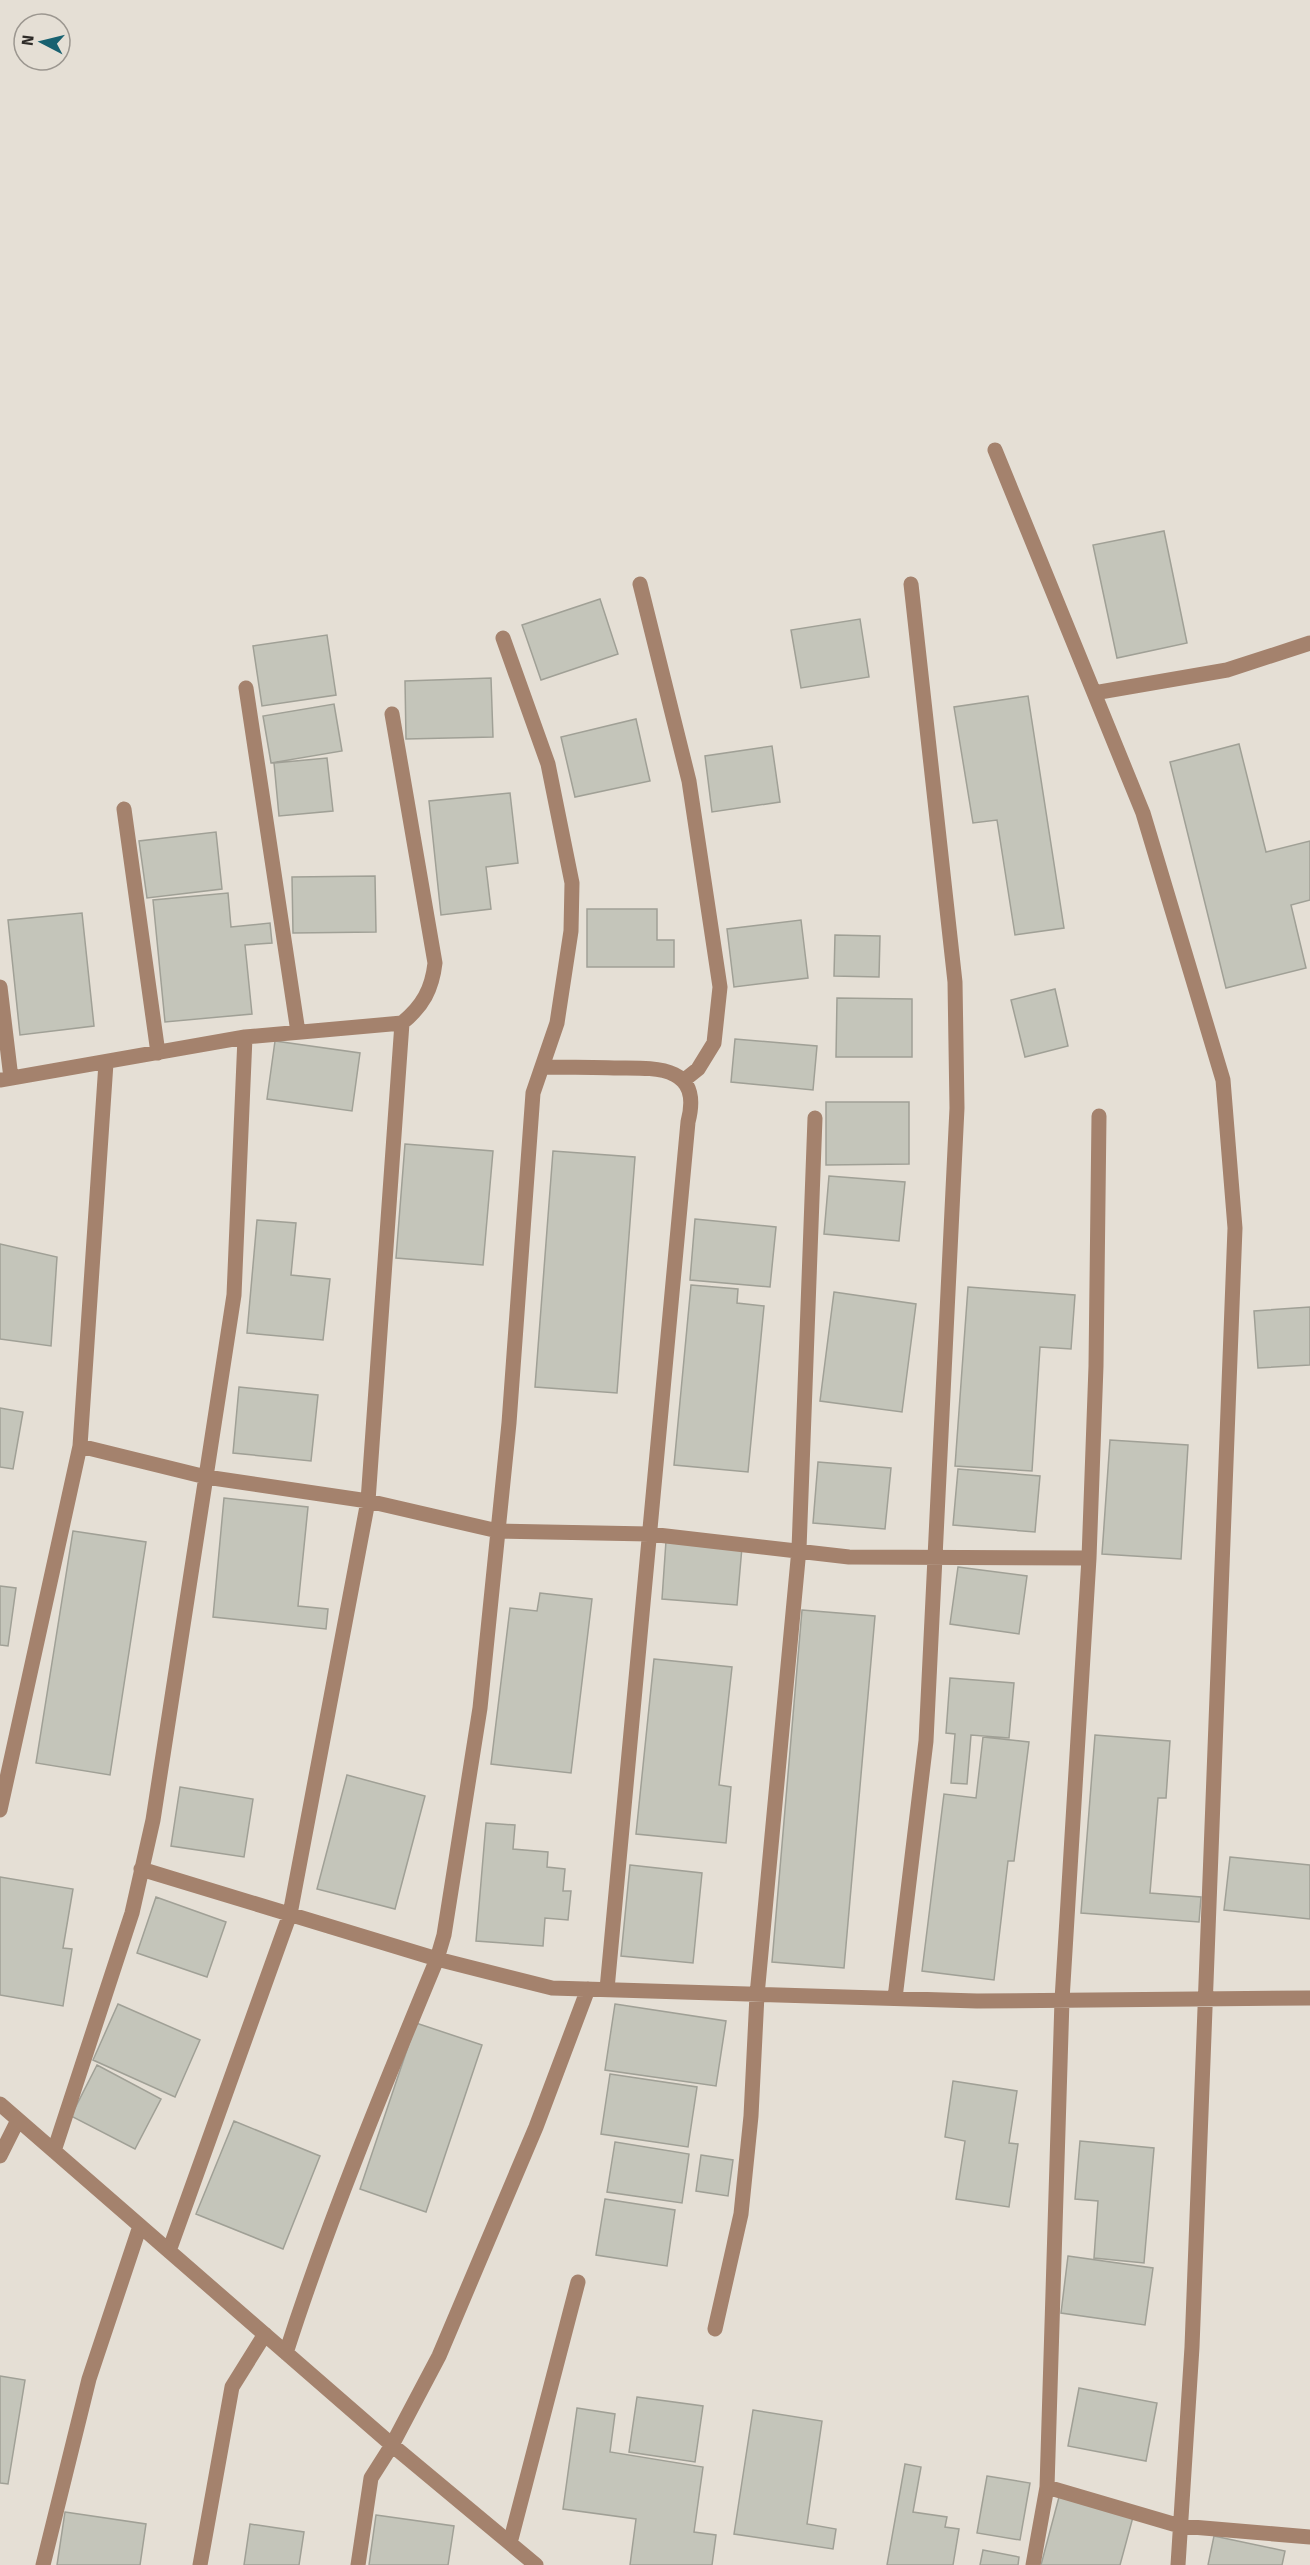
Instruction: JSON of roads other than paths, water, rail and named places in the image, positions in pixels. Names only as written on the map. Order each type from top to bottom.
[{"type":"street","points":[[995,450],[1143,813],[1223,1080],[1235,1228],[1192,2347],[1178,2565]]},
{"type":"street","points":[[640,584],[689,781],[720,987],[714,1043],[698,1069],[683,1081]]},
{"type":"street","points":[[895,1998],[926,1741],[957,1107],[955,982],[911,584]]},
{"type":"street","points":[[286,2353],[308,2282],[437,1959],[444,1935],[480,1708],[509,1423],[533,1093],[544,1067],[557,1023],[566,978],[571,931],[572,883],[548,764],[503,638]]},
{"type":"street","points":[[1094,693],[1227,670],[1310,643]]},
{"type":"street","points":[[246,688],[298,1032]]},
{"type":"street","points":[[0,987],[6,1079],[245,1037],[402,1023],[416,1012],[426,997],[433,981],[435,963],[392,714]]},
{"type":"street","points":[[124,809],[158,1053]]},
{"type":"street","points":[[169,2251],[290,1914],[368,1501],[402,1023]]},
{"type":"street","points":[[54,2151],[132,1913],[153,1820],[234,1295],[245,1037]]},
{"type":"street","points":[[0,1810],[80,1446],[106,1063]]},
{"type":"street","points":[[544,1067],[663,1068],[683,1081],[690,1094],[692,1108],[688,1122],[607,1989]]},
{"type":"street","points":[[1033,2565],[1047,2487],[1062,2000],[1089,1558],[1096,1366],[1099,1116]]},
{"type":"street","points":[[715,2329],[741,2214],[751,2116],[757,1995],[799,1549],[815,1118]]},
{"type":"street","points":[[80,1446],[206,1477],[368,1501],[498,1531],[649,1534],[799,1549],[849,1557],[1089,1558]]},
{"type":"street","points":[[141,1869],[437,1959],[552,1988],[895,1998],[1062,2000],[1310,1998]]},
{"type":"street","points":[[358,2565],[371,2478],[392,2445],[439,2356],[536,2127],[588,1989]]},
{"type":"street","points":[[0,2104],[392,2445],[534,2564]]},
{"type":"street","points":[[0,2156],[18,2120]]},
{"type":"street","points":[[43,2565],[89,2379],[140,2226]]},
{"type":"street","points":[[510,2543],[578,2282]]},
{"type":"street","points":[[200,2565],[232,2387],[264,2334]]},
{"type":"street","points":[[1047,2487],[1180,2526],[1310,2538]]}]
